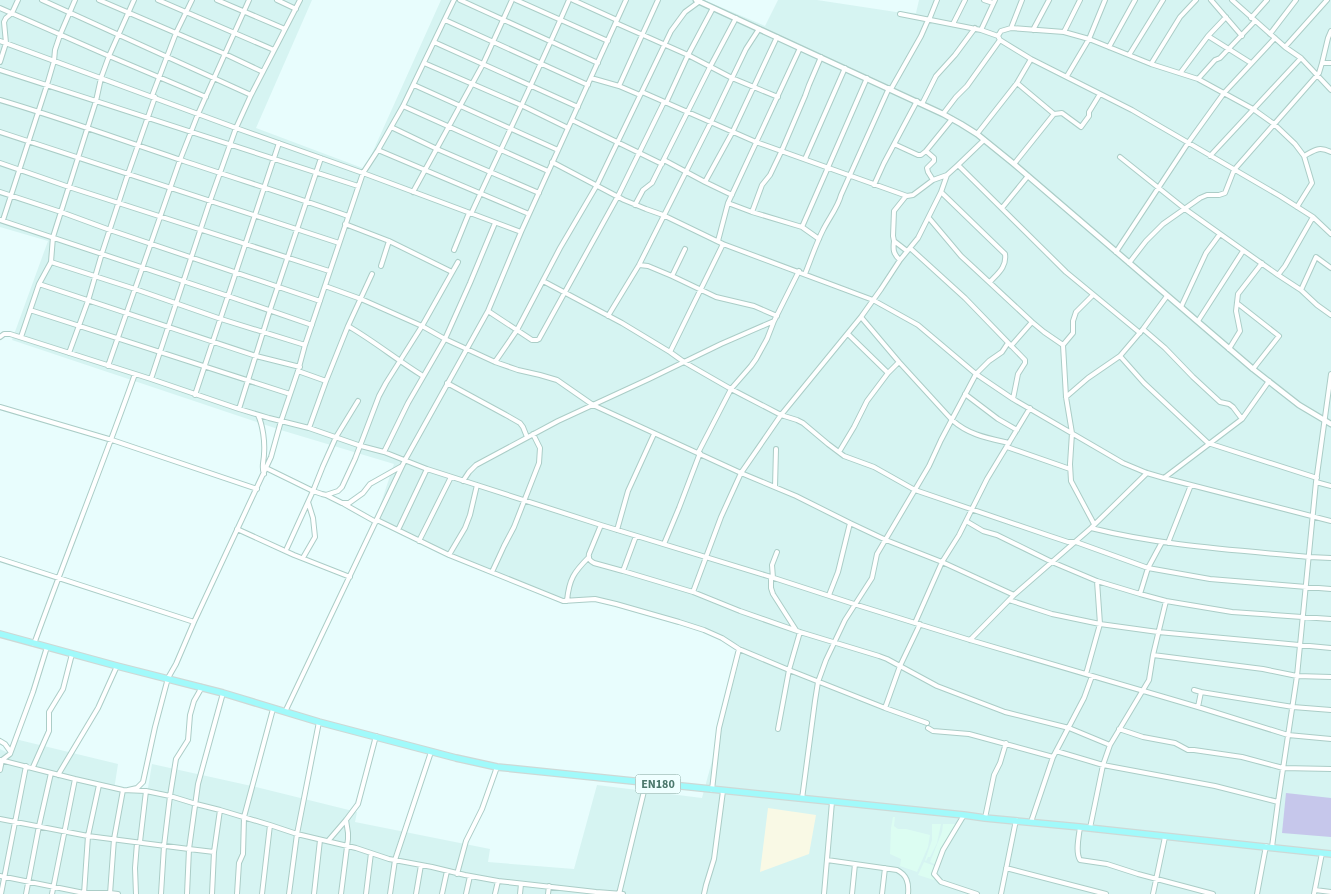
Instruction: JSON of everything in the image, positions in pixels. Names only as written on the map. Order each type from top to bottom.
[{"type":"main road","name":"EN180","points":[[0,634],[202,687],[319,722],[431,752],[497,767],[964,814],[985,818],[1080,826],[1164,837],[1331,854]]},
{"type":"street","points":[[0,62],[6,43],[4,22],[12,13],[18,0]]},
{"type":"street","points":[[42,0],[251,95]]},
{"type":"street","points":[[75,0],[55,50],[54,61],[39,111],[2,220],[312,325]]},
{"type":"street","points":[[99,0],[263,72]]},
{"type":"street","points":[[21,337],[38,284],[51,262],[53,237],[79,158],[101,78],[134,0]]},
{"type":"street","points":[[158,0],[274,50]]},
{"type":"street","points":[[69,353],[80,326],[159,78],[176,33],[192,0]]},
{"type":"street","points":[[216,0],[285,29]]},
{"type":"street","points":[[108,366],[180,160],[198,114],[249,0]]},
{"type":"street","points":[[277,0],[296,9]]},
{"type":"street","points":[[151,379],[236,128],[300,0]]},
{"type":"street","points":[[126,790],[137,788],[143,782],[168,678],[271,457],[338,243],[363,173],[403,106],[454,0]]},
{"type":"street","points":[[460,0],[598,63]]},
{"type":"street","points":[[414,192],[483,64],[512,0]]},
{"type":"street","points":[[516,0],[608,41]]},
{"type":"street","points":[[454,250],[571,0],[688,55],[732,78],[778,97]]},
{"type":"street","points":[[285,712],[405,460],[488,310],[520,232],[626,0]]},
{"type":"street","points":[[619,86],[658,0]]},
{"type":"street","points":[[805,274],[819,239],[838,204],[890,89],[921,36],[937,0]]},
{"type":"street","points":[[953,24],[965,0]]},
{"type":"street","points":[[981,30],[994,2],[984,0]]},
{"type":"street","points":[[1011,28],[1022,0]]},
{"type":"street","points":[[1033,30],[1048,0]]},
{"type":"street","points":[[1064,32],[1080,0]]},
{"type":"street","points":[[1067,76],[1089,39],[1105,0]]},
{"type":"street","points":[[1109,47],[1135,0]]},
{"type":"street","points":[[1129,55],[1163,0]]},
{"type":"street","points":[[1151,64],[1180,17],[1196,0]]},
{"type":"street","points":[[1211,0],[1242,36]]},
{"type":"street","points":[[1251,18],[1267,0]]},
{"type":"street","points":[[1270,34],[1296,0]]},
{"type":"street","points":[[1285,48],[1327,0]]},
{"type":"street","points":[[495,362],[517,330],[560,248],[597,185],[671,31],[685,12],[698,1],[943,114],[977,134],[1254,369],[1299,405],[1331,424]]},
{"type":"street","points":[[1234,1],[1285,48],[1301,58],[1330,86]]},
{"type":"street","points":[[0,8],[206,97]]},
{"type":"street","points":[[488,310],[532,340],[539,339],[618,196],[713,8]]},
{"type":"street","points":[[900,14],[975,28],[999,38],[1032,59],[1132,110],[1280,196],[1312,217],[1331,234]]},
{"type":"street","points":[[1180,72],[1208,36],[1226,17]]},
{"type":"street","points":[[635,205],[643,190],[651,184],[663,162],[736,18]]},
{"type":"street","points":[[445,20],[588,85]]},
{"type":"street","points":[[1198,79],[1255,21]]},
{"type":"street","points":[[874,185],[894,144],[936,76],[955,55],[975,28]]},
{"type":"street","points":[[943,114],[956,96],[967,86],[999,38],[1001,31],[1011,28],[1064,32],[1089,39],[1151,64],[1198,79],[1253,109],[1274,124],[1295,144],[1304,156],[1312,183],[1297,207]]},
{"type":"street","points":[[608,316],[639,265],[746,49],[759,29]]},
{"type":"street","points":[[1129,263],[1163,224],[1200,198],[1207,195],[1225,193],[1234,170],[1318,75],[1331,30]]},
{"type":"street","points":[[705,182],[733,132],[777,36]]},
{"type":"street","points":[[1208,36],[1251,63]]},
{"type":"street","points":[[1116,252],[1188,143],[1224,93],[1275,38]]},
{"type":"street","points":[[0,41],[520,232]]},
{"type":"street","points":[[434,42],[578,107]]},
{"type":"street","points":[[670,352],[701,290],[721,242],[728,203],[800,48]]},
{"type":"street","points":[[752,212],[762,185],[770,175],[782,150],[821,57]]},
{"type":"street","points":[[1210,156],[1301,58]]},
{"type":"street","points":[[977,134],[1017,83],[1032,59]]},
{"type":"street","points":[[424,63],[521,105],[568,128]]},
{"type":"street","points":[[1322,63],[1331,63]]},
{"type":"street","points":[[805,159],[845,68]]},
{"type":"street","points":[[0,70],[358,186]]},
{"type":"street","points":[[591,78],[665,102],[756,142],[909,197],[934,180],[947,175],[984,140]]},
{"type":"street","points":[[802,227],[866,78]]},
{"type":"street","points":[[1017,83],[1054,114]]},
{"type":"street","points":[[414,85],[558,150]]},
{"type":"street","points":[[1014,164],[1054,114],[1062,113],[1081,126],[1089,116],[1089,112],[1100,94]]},
{"type":"street","points":[[0,100],[39,111],[348,216]]},
{"type":"street","points":[[403,106],[548,171]]},
{"type":"street","points":[[894,144],[921,155],[952,119]]},
{"type":"street","points":[[572,120],[638,154],[663,162],[732,195]]},
{"type":"street","points":[[391,127],[539,193]]},
{"type":"street","points":[[0,132],[338,243]]},
{"type":"street","points":[[195,395],[279,143]]},
{"type":"street","points":[[1304,156],[1323,148],[1331,152]]},
{"type":"street","points":[[378,150],[529,214]]},
{"type":"street","points":[[926,151],[934,158],[934,161],[927,168],[934,180]]},
{"type":"street","points":[[1120,156],[1185,209],[1301,290],[1317,306],[1331,315]]},
{"type":"street","points":[[238,409],[321,158]]},
{"type":"street","points":[[552,162],[635,205],[663,215],[721,242],[874,300],[918,325],[976,374],[1013,398],[1123,462],[1147,473],[1164,478],[1331,521]]},
{"type":"street","points":[[0,163],[329,271]]},
{"type":"street","points":[[958,166],[1066,272],[1165,348],[1220,402],[1233,407],[1242,419]]},
{"type":"street","points":[[694,592],[721,517],[741,473],[781,415],[848,334],[874,300],[900,260],[918,238],[941,192],[947,175]]},
{"type":"street","points":[[1002,208],[1028,176]]},
{"type":"street","points":[[0,192],[320,301]]},
{"type":"street","points":[[941,192],[1005,254],[1004,267],[990,282]]},
{"type":"street","points":[[900,260],[893,252],[893,214],[906,196]]},
{"type":"street","points":[[728,203],[802,227],[819,239]]},
{"type":"street","points":[[1278,275],[1312,217]]},
{"type":"street","points":[[928,218],[961,256],[1032,322],[1063,344]]},
{"type":"street","points":[[384,452],[408,403],[444,339],[495,223]]},
{"type":"street","points":[[345,224],[389,241],[452,272]]},
{"type":"street","points":[[1181,307],[1206,253],[1220,234]]},
{"type":"street","points":[[381,266],[389,241]]},
{"type":"street","points":[[894,241],[909,250],[965,298],[1026,361],[1018,374],[1013,398]]},
{"type":"street","points":[[672,276],[685,249]]},
{"type":"street","points":[[1198,321],[1243,250]]},
{"type":"street","points":[[1301,290],[1316,257],[1331,268]]},
{"type":"street","points":[[51,262],[305,345]]},
{"type":"street","points":[[326,495],[338,491],[342,487],[361,446],[379,396],[458,262]]},
{"type":"street","points":[[1229,348],[1240,331],[1236,311],[1238,294],[1262,263]]},
{"type":"street","points":[[639,265],[648,266],[724,300],[754,306],[776,318]]},
{"type":"street","points":[[664,544],[699,453],[731,389],[751,366],[767,339],[799,271]]},
{"type":"street","points":[[308,428],[348,326],[372,274]]},
{"type":"street","points":[[543,281],[608,316],[731,389],[781,415],[803,423],[844,456],[874,467],[915,490],[1068,542],[1076,542],[1148,568],[1210,579],[1331,589]]},
{"type":"street","points":[[38,284],[299,369],[326,380]]},
{"type":"street","points":[[325,286],[361,299],[422,326],[444,339],[495,362],[551,378],[593,404],[654,434],[796,496],[886,540],[942,562],[1014,595]]},
{"type":"street","points":[[1094,295],[1076,312],[1073,320],[1074,333],[1063,344],[1066,397],[1072,433],[1070,481],[1093,526],[1124,536],[1168,543],[1331,558]]},
{"type":"street","points":[[1066,397],[1088,378],[1120,356],[1167,296]]},
{"type":"street","points":[[1237,303],[1279,336],[1254,369]]},
{"type":"street","points":[[30,310],[290,394]]},
{"type":"street","points":[[861,317],[899,362],[961,428],[1070,469]]},
{"type":"street","points":[[463,481],[476,465],[527,437],[776,318]]},
{"type":"street","points":[[802,799],[818,682],[845,620],[872,578],[877,554],[929,466],[976,374],[989,361],[1002,352],[1032,322]]},
{"type":"street","points":[[348,326],[366,336],[399,361],[423,376]]},
{"type":"street","points":[[0,337],[4,334],[21,337],[238,409],[308,428],[384,452],[463,481],[970,640],[1288,735],[1331,739]]},
{"type":"street","points":[[848,334],[888,373]]},
{"type":"street","points":[[1120,356],[1144,383],[1208,443],[1331,486]]},
{"type":"street","points":[[839,452],[867,401],[888,373],[899,362]]},
{"type":"street","points":[[34,644],[112,440],[134,374]]},
{"type":"street","points":[[1256,894],[1269,847],[1278,802],[1293,707],[1316,480],[1331,374]]},
{"type":"street","points":[[1164,478],[1242,419],[1269,381]]},
{"type":"street","points":[[447,383],[520,423],[527,437]]},
{"type":"street","points":[[965,394],[998,419],[1017,430]]},
{"type":"street","points":[[287,548],[336,437],[358,401]]},
{"type":"street","points":[[0,408],[112,440],[257,489]]},
{"type":"street","points":[[885,708],[942,562],[966,521],[987,479],[1030,408]]},
{"type":"street","points":[[258,415],[262,426],[264,451],[262,469],[264,474]]},
{"type":"street","points":[[262,426],[269,418]]},
{"type":"street","points":[[492,572],[514,527],[539,463],[540,448],[533,434]]},
{"type":"street","points":[[617,530],[628,491],[654,434]]},
{"type":"street","points":[[775,487],[776,450]]},
{"type":"street","points":[[342,503],[345,504],[352,501],[363,493],[370,484],[402,466]]},
{"type":"street","points":[[266,468],[449,555],[563,601],[595,600],[616,604],[704,630],[722,638],[739,649],[789,670],[927,723]]},
{"type":"street","points":[[398,530],[427,469]]},
{"type":"street","points":[[970,640],[1014,595],[1076,542],[1147,473]]},
{"type":"street","points":[[419,541],[451,477]]},
{"type":"street","points":[[449,555],[465,528],[477,485]]},
{"type":"street","points":[[1168,543],[1191,485]]},
{"type":"street","points":[[304,556],[314,537],[313,518],[308,501]]},
{"type":"street","points":[[966,521],[983,531],[997,535],[1052,562],[1098,581],[1166,601],[1232,612],[1331,619]]},
{"type":"street","points":[[829,595],[838,572],[850,523]]},
{"type":"street","points":[[567,601],[571,578],[589,557],[601,525]]},
{"type":"street","points":[[237,529],[294,555],[350,577]]},
{"type":"street","points":[[623,570],[636,536]]},
{"type":"street","points":[[1140,594],[1148,568],[1162,542]]},
{"type":"street","points":[[777,552],[772,565],[772,593],[798,631],[778,729]]},
{"type":"street","points":[[589,557],[594,563],[694,592],[740,611],[879,656],[937,686],[1005,712],[1069,728],[1110,744]]},
{"type":"street","points":[[0,559],[194,622]]},
{"type":"street","points":[[1086,674],[1100,624],[1098,581]]},
{"type":"street","points":[[1009,600],[1052,614],[1100,624],[1158,632],[1331,648]]},
{"type":"street","points":[[1090,828],[1103,765],[1110,744],[1149,680],[1166,601]]},
{"type":"street","points":[[1,760],[8,756],[33,692],[47,647]]},
{"type":"street","points":[[712,790],[719,728],[739,649]]},
{"type":"street","points":[[33,768],[49,731],[49,712],[63,688],[72,654]]},
{"type":"street","points":[[1153,655],[1263,669],[1297,676],[1331,677]]},
{"type":"street","points":[[58,775],[98,708],[117,666]]},
{"type":"street","points":[[1031,822],[1053,757],[1084,698],[1092,676]]},
{"type":"street","points":[[161,894],[164,846],[176,759],[188,740],[190,715],[194,701],[202,687]]},
{"type":"street","points":[[1194,690],[1293,707],[1331,710]]},
{"type":"street","points":[[1198,707],[1201,692]]},
{"type":"street","points":[[187,894],[189,850],[198,784],[223,693]]},
{"type":"street","points":[[237,894],[239,863],[244,854],[244,817],[274,709]]},
{"type":"street","points":[[289,894],[297,834],[319,722]]},
{"type":"street","points":[[928,728],[933,731],[970,734],[1053,757]]},
{"type":"street","points":[[1119,729],[1143,737],[1175,743],[1188,750],[1242,757],[1283,768],[1331,769]]},
{"type":"street","points":[[328,841],[358,804],[376,736]]},
{"type":"street","points":[[0,741],[10,751]]},
{"type":"street","points":[[985,818],[994,775],[1006,743]]},
{"type":"street","points":[[1056,751],[1103,765],[1216,786],[1278,802]]},
{"type":"street","points":[[390,894],[395,860],[431,752]]},
{"type":"street","points":[[1,760],[99,785],[170,796],[297,834],[457,874],[498,881],[549,886],[572,892],[623,894]]},
{"type":"street","points":[[0,770],[1,760]]},
{"type":"street","points":[[1,894],[2,876],[26,766]]},
{"type":"street","points":[[457,874],[466,841],[482,810],[497,767]]},
{"type":"street","points":[[26,894],[51,773]]},
{"type":"street","points":[[52,894],[74,779]]},
{"type":"street","points":[[619,894],[646,783]]},
{"type":"street","points":[[84,894],[88,836],[99,785]]},
{"type":"street","points":[[110,893],[114,840],[126,790]]},
{"type":"street","points":[[136,894],[135,868],[146,791]]},
{"type":"street","points":[[704,894],[714,859],[723,791]]},
{"type":"street","points":[[824,894],[832,802]]},
{"type":"street","points":[[212,894],[214,852],[220,810]]},
{"type":"street","points":[[964,814],[943,850],[934,874],[941,882],[977,894]]},
{"type":"street","points":[[0,819],[88,836],[214,852]]},
{"type":"street","points":[[341,894],[348,833],[346,820]]},
{"type":"street","points":[[1001,894],[1016,820]]},
{"type":"street","points":[[262,894],[270,825]]},
{"type":"street","points":[[1080,826],[1078,852],[1080,860],[1107,864],[1214,894]]},
{"type":"street","points":[[1154,894],[1164,837]]},
{"type":"street","points":[[314,894],[320,840]]},
{"type":"street","points":[[366,894],[371,853]]},
{"type":"street","points":[[1322,853],[1315,892],[1331,892]]},
{"type":"street","points":[[827,860],[897,870],[908,883],[908,894]]},
{"type":"street","points":[[852,894],[855,864]]},
{"type":"street","points":[[416,894],[421,865]]},
{"type":"street","points":[[882,894],[885,868]]},
{"type":"street","points":[[1006,868],[1106,894]]},
{"type":"street","points":[[442,894],[447,871]]},
{"type":"street","points":[[2,876],[84,894],[118,894]]},
{"type":"street","points":[[466,894],[470,876]]},
{"type":"street","points":[[495,894],[498,881]]},
{"type":"street","points":[[520,894],[521,884]]},
{"type":"street","points":[[548,894],[549,886]]},
{"type":"shaded area","points":[[0,0],[312,0],[256,128],[365,169],[441,0],[704,0],[765,26],[778,0],[817,0],[896,12],[916,13],[919,0],[1331,0],[1331,894],[0,894],[0,749],[8,753],[15,739],[118,764],[114,790],[147,794],[152,764],[357,812],[355,822],[490,849],[488,862],[574,869],[597,785],[702,798],[743,647],[695,625],[604,600],[564,600],[447,556],[375,521],[394,464],[284,431],[12,340],[48,241],[0,227]]},
{"type":"shaded area","points":[[1286,793],[1331,798],[1331,837],[1282,833]]},
{"type":"shaded area","points":[[768,808],[816,815],[809,854],[760,872]]},
{"type":"shaded area","points":[[893,817],[895,817],[894,826],[898,829],[930,835],[928,847],[917,872],[900,866],[901,859],[890,854]]},
{"type":"shaded area","points":[[932,824],[941,824],[937,843],[926,861],[932,840]]},
{"type":"shaded area","points":[[943,824],[956,824],[936,865],[930,862],[942,832]]},
{"type":"shaded area","points":[[924,862],[935,866],[932,874],[936,878],[934,880],[918,875]]}]
